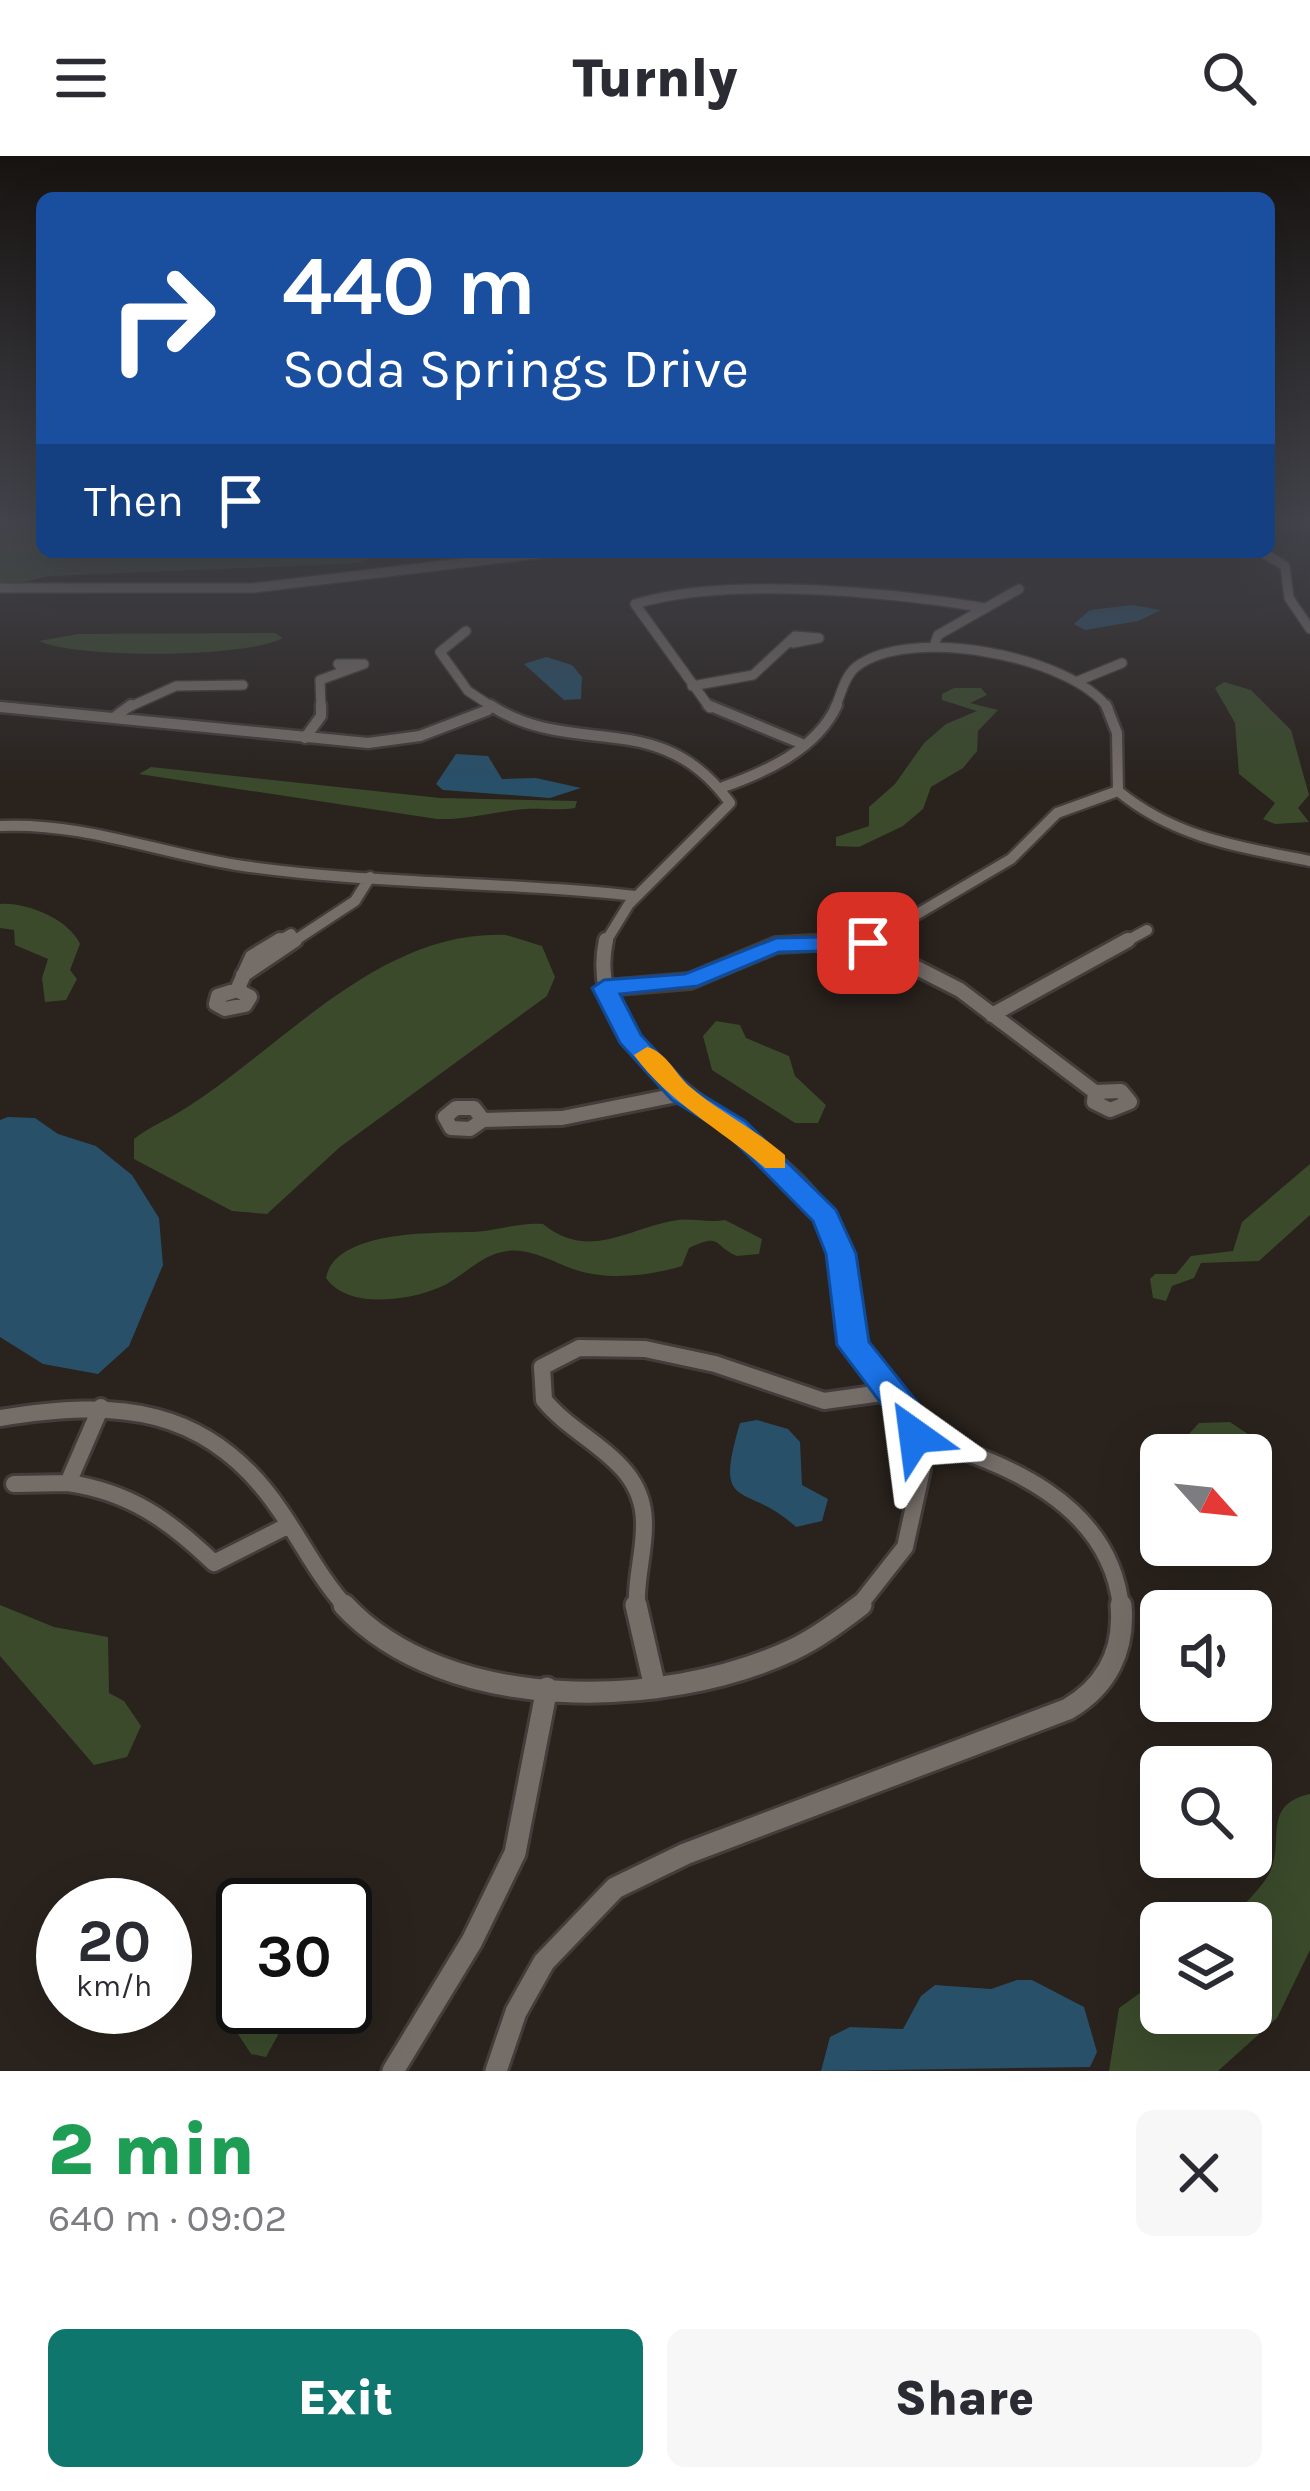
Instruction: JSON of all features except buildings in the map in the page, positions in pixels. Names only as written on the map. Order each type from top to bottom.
[{"type":"street","points":[[639,609],[692,686],[727,721],[800,743]]},
{"type":"street","points":[[934,646],[938,635],[984,609]]},
{"type":"street","points":[[0,1418],[100,1407],[176,1423],[222,1446],[241,1461],[338,1603],[390,1647],[482,1682],[547,1688],[655,1688],[730,1677],[773,1663],[832,1632],[896,1557],[915,1518],[922,1468],[909,1416],[853,1345],[841,1254],[826,1217],[735,1127],[682,1094],[629,1038],[604,988],[605,944],[634,896],[715,823],[730,803],[723,787],[693,757],[625,740],[528,727],[488,710],[440,652],[466,631]]},
{"type":"street","points":[[692,686],[742,680],[793,643]]},
{"type":"street","points":[[723,787],[752,778],[826,725],[851,670],[880,655],[934,646],[1006,658],[1078,681],[1112,716],[1120,754],[1118,791]]},
{"type":"street","points":[[1078,681],[1122,663]]},
{"type":"street","points":[[304,738],[321,716],[320,680],[342,669]]},
{"type":"street","points":[[116,716],[144,697],[176,686],[243,685]]},
{"type":"street","points":[[0,707],[304,738],[399,741],[488,710]]},
{"type":"street","points":[[1118,791],[1146,817],[1193,838],[1310,861]]},
{"type":"street","points":[[868,943],[1011,859],[1057,813],[1118,791]]},
{"type":"street","points":[[0,826],[50,825],[244,867],[507,882],[634,896]]},
{"type":"street","points":[[237,990],[243,975],[355,901],[370,877]]},
{"type":"street","points":[[992,1015],[1148,930]]},
{"type":"street","points":[[604,988],[690,981],[776,945],[868,943],[960,991],[1095,1092]]},
{"type":"street","points":[[483,1120],[562,1118],[682,1094]]},
{"type":"street","points":[[655,1688],[635,1594],[647,1537],[640,1494],[605,1447],[541,1404],[536,1387],[542,1367],[579,1348],[645,1349],[715,1364],[824,1401],[890,1392]]},
{"type":"street","points":[[68,1483],[100,1407]]},
{"type":"street","points":[[496,2071],[516,2012],[544,1962],[615,1888],[685,1854],[1039,1723],[1071,1709],[1106,1676],[1120,1632],[1120,1591],[1101,1543],[1039,1484],[1004,1465],[915,1436]]},
{"type":"street","points":[[14,1484],[68,1483],[134,1496],[166,1516],[214,1563],[287,1526]]},
{"type":"street","points":[[393,2069],[472,1942],[515,1852],[547,1688]]},
{"type":"green space","points":[[275,633],[283,638],[264,645],[200,652],[88,651],[39,641],[78,634]]},
{"type":"green space","points":[[1224,682],[1251,690],[1291,730],[1309,795],[1298,808],[1309,822],[1275,824],[1263,819],[1275,803],[1239,774],[1235,723],[1215,688]]},
{"type":"green space","points":[[954,688],[981,688],[987,695],[970,703],[998,710],[978,731],[977,751],[963,768],[931,787],[923,809],[903,826],[859,847],[836,846],[836,837],[869,826],[869,807],[895,784],[924,743],[946,724],[977,711],[942,700],[942,694]]},
{"type":"green space","points":[[151,767],[440,798],[577,801],[569,809],[437,819],[139,774]]},
{"type":"green space","points":[[0,904],[46,914],[74,935],[80,944],[70,970],[77,979],[66,1000],[45,1002],[42,978],[48,959],[15,945],[14,930],[0,928]]},
{"type":"green space","points":[[506,935],[542,946],[555,977],[547,996],[340,1147],[267,1214],[232,1211],[134,1159],[134,1139],[219,1085],[373,972],[415,952],[459,939]]},
{"type":"green space","points":[[716,1021],[740,1025],[746,1038],[789,1056],[795,1076],[826,1105],[818,1123],[795,1123],[712,1070],[703,1036]]},
{"type":"green space","points":[[1310,1164],[1310,1215],[1259,1261],[1201,1263],[1194,1278],[1172,1286],[1166,1301],[1153,1298],[1150,1279],[1155,1274],[1176,1274],[1191,1256],[1233,1251],[1242,1222]]},
{"type":"green space","points":[[678,1220],[725,1220],[762,1239],[759,1254],[737,1256],[707,1241],[689,1248],[682,1266],[613,1276],[586,1273],[529,1253],[502,1252],[438,1288],[378,1300],[348,1294],[326,1278],[346,1251],[386,1238],[543,1224],[560,1235],[593,1241]]},
{"type":"green space","points":[[1230,1422],[1248,1434],[1189,1434],[1199,1423]]},
{"type":"green space","points":[[0,1605],[54,1627],[108,1637],[109,1693],[124,1701],[141,1726],[127,1757],[94,1765],[0,1656]]},
{"type":"green space","points":[[1310,1794],[1310,1950],[1272,2022],[1272,1902],[1246,1902],[1266,1878],[1272,1878],[1277,1825],[1285,1806]]},
{"type":"green space","points":[[1140,1993],[1140,2034],[1259,2034],[1218,2071],[1109,2071],[1119,2008]]},
{"type":"green space","points":[[238,2034],[278,2035],[266,2057],[251,2054]]},
{"type":"water","points":[[1090,610],[1161,610],[1138,621],[1085,630],[1074,624]]},
{"type":"water","points":[[546,657],[572,665],[582,677],[581,699],[564,700],[524,664]]},
{"type":"water","points":[[456,754],[488,756],[502,779],[536,778],[581,788],[550,798],[443,790],[436,784]]},
{"type":"water","points":[[35,1118],[58,1134],[96,1146],[132,1175],[159,1218],[163,1265],[129,1346],[98,1374],[43,1364],[0,1337],[0,1120]]},
{"type":"water","points":[[757,1420],[788,1429],[800,1442],[802,1485],[828,1499],[822,1521],[796,1527],[732,1484],[730,1471],[740,1423]]},
{"type":"water","points":[[1032,1980],[1084,2007],[1097,2052],[1090,2067],[821,2071],[830,2037],[850,2027],[903,2029],[921,1996],[935,1985],[991,1989]]},
{"type":"slow traffic","points":[[647,1055],[682,1094],[735,1127],[775,1162]]},
{"type":"route","points":[[868,943],[776,945],[690,981],[604,988],[629,1038],[682,1094],[735,1127],[786,1172],[826,1217],[841,1254],[853,1345],[909,1416],[915,1436]]}]
